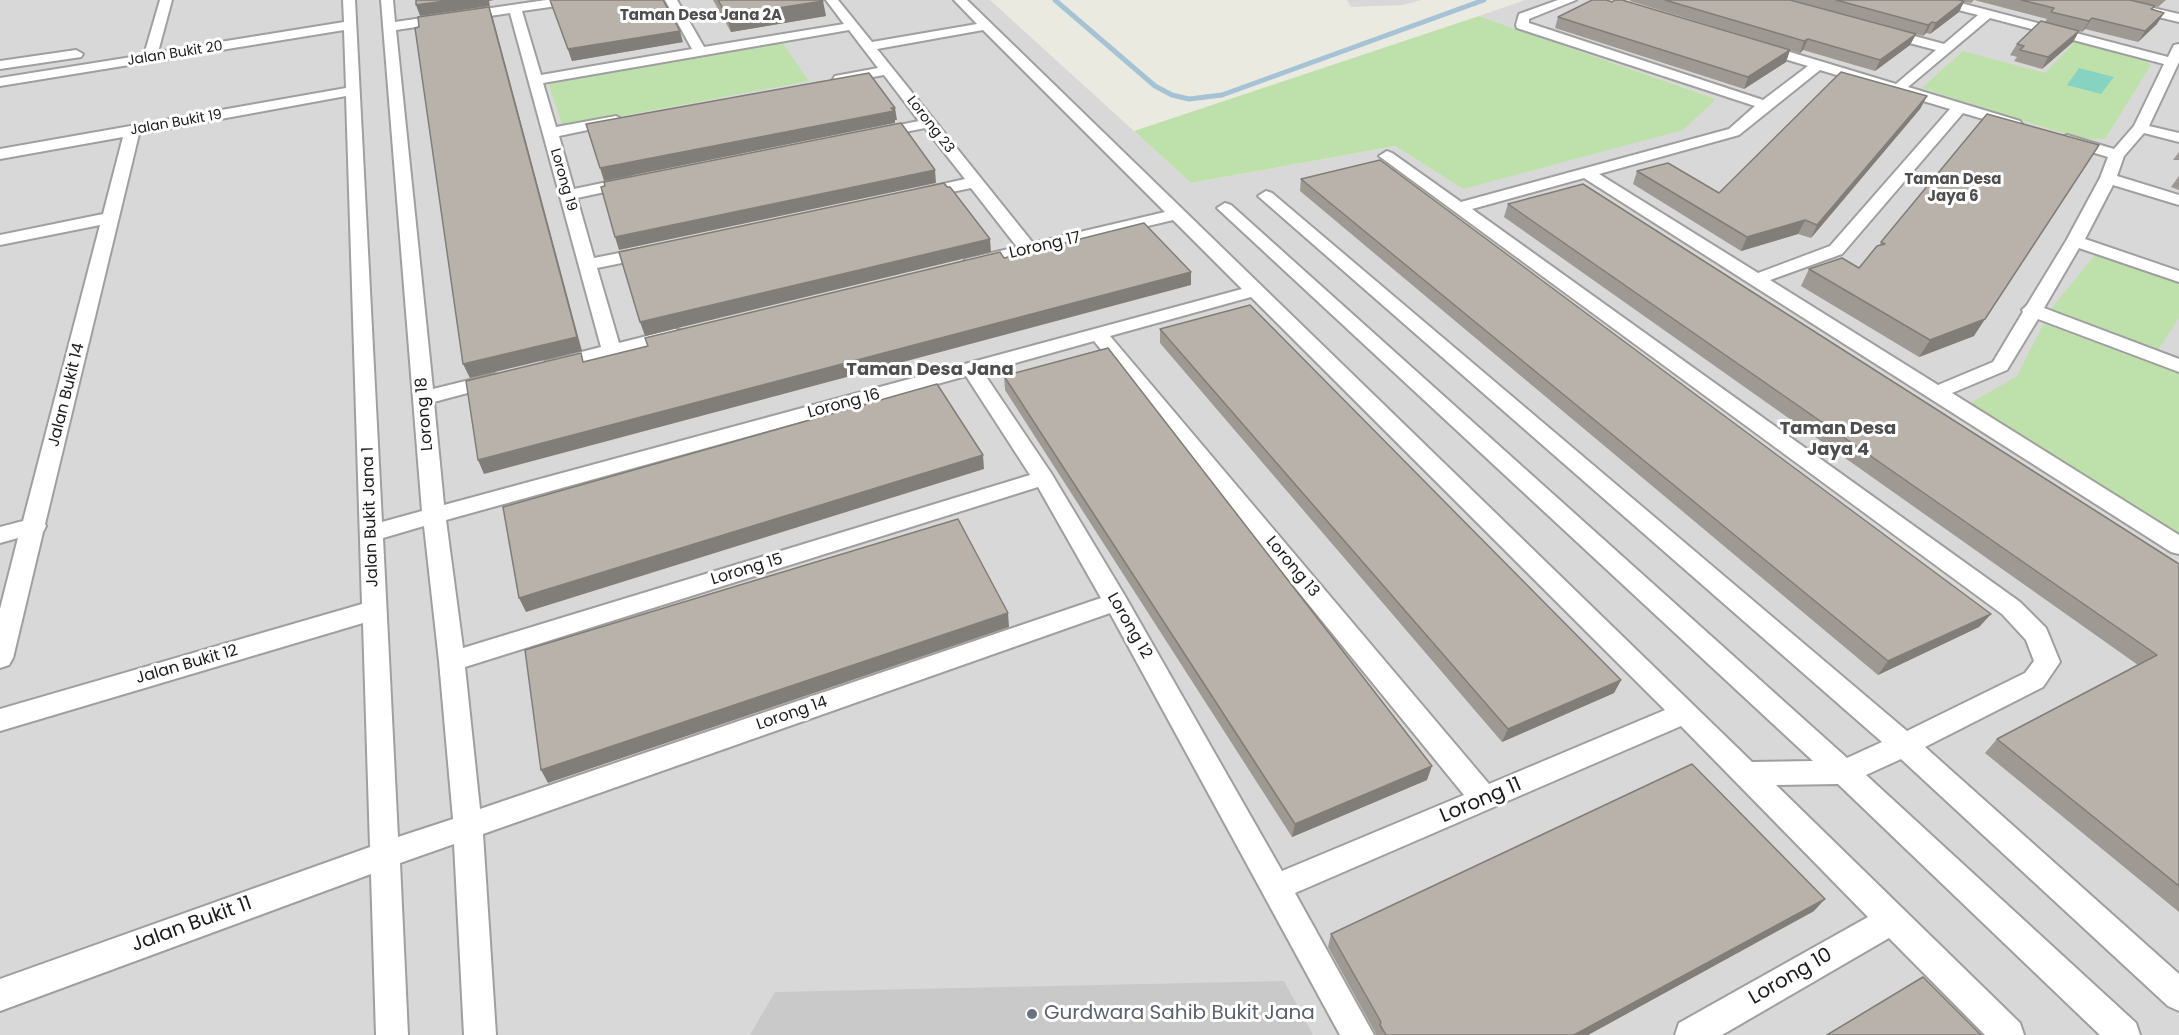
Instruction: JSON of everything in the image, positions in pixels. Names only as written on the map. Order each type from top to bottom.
[{"type":"street","points":[[150,57],[150,43],[166,0]]},
{"type":"street","name":"Jalan Bukit Jana 1","points":[[349,0],[392,1035]]},
{"type":"street","name":"Lorong 18","points":[[387,0],[434,515],[452,661],[468,827],[480,1035]]},
{"type":"street","points":[[390,27],[570,0]]},
{"type":"street","points":[[671,0],[701,52]]},
{"type":"street","name":"Lorong 23","points":[[832,0],[1028,249]]},
{"type":"street","points":[[960,0],[1685,713],[2008,1035]]},
{"type":"street","points":[[1570,0],[1523,17],[1522,25],[1765,105]]},
{"type":"street","points":[[1935,0],[1987,14],[2175,55],[2141,128],[2117,155],[2108,178],[2075,241],[2031,310],[2000,366],[1935,393]]},
{"type":"street","points":[[2104,0],[2179,18]]},
{"type":"street","name":"Lorong 19","points":[[515,8],[612,351]]},
{"type":"street","points":[[1899,88],[1987,14]]},
{"type":"street","name":"Jalan Bukit 20","points":[[0,82],[350,25]]},
{"type":"street","points":[[536,80],[852,26]]},
{"type":"street","points":[[869,46],[986,26]]},
{"type":"street","points":[[1868,27],[1945,48]]},
{"type":"street","points":[[1751,44],[2027,127]]},
{"type":"street","points":[[0,65],[89,52]]},
{"type":"street","points":[[1458,208],[1734,132],[1819,64]]},
{"type":"street","points":[[829,81],[887,70]]},
{"type":"street","name":"Jalan Bukit 19","points":[[0,154],[353,91]]},
{"type":"street","points":[[1755,280],[1836,250],[1960,107]]},
{"type":"street","points":[[550,133],[631,118]]},
{"type":"street","points":[[859,137],[929,123]]},
{"type":"street","points":[[2141,128],[2179,138]]},
{"type":"street","name":"Jalan Bukit 14","points":[[0,658],[35,526],[132,130]]},
{"type":"street","points":[[2049,134],[2117,155]]},
{"type":"street","points":[[1387,156],[2011,608],[2037,635],[2047,662],[2034,680],[1904,745],[1844,772],[1745,774]]},
{"type":"street","points":[[1587,173],[2179,546]]},
{"type":"street","points":[[568,195],[649,178]]},
{"type":"street","points":[[2108,178],[2179,200]]},
{"type":"street","points":[[907,197],[975,182]]},
{"type":"street","points":[[1266,196],[1904,745],[2179,995]]},
{"type":"street","points":[[1225,208],[1844,772],[2124,1035]]},
{"type":"street","name":"Lorong 17","points":[[959,266],[1177,214]]},
{"type":"street","points":[[0,240],[110,218]]},
{"type":"street","points":[[2075,241],[2179,277]]},
{"type":"street","points":[[587,266],[667,248]]},
{"type":"street","name":"Lorong 16","points":[[371,532],[972,370],[1254,291]]},
{"type":"street","points":[[2031,310],[2179,366]]},
{"type":"street","points":[[534,370],[693,331]]},
{"type":"street","name":"Lorong 13","points":[[1099,335],[1485,800]]},
{"type":"street","name":"Lorong 12","points":[[972,370],[1042,478],[1116,602],[1358,1035]]},
{"type":"street","points":[[423,398],[512,376]]},
{"type":"street","name":"Lorong 15","points":[[452,661],[1042,478]]},
{"type":"street","points":[[0,535],[35,526]]},
{"type":"street","name":"Lorong 14","points":[[385,855],[1116,602]]},
{"type":"street","name":"Jalan Bukit 12","points":[[0,720],[374,610]]},
{"type":"street","name":"Lorong 11","points":[[1277,887],[1685,713]]},
{"type":"street","name":"Jalan Bukit 11","points":[[0,995],[385,855]]},
{"type":"street","name":"Lorong 10","points":[[1691,1035],[1891,920]]},
{"type":"shaded area","points":[[0,0],[990,0],[1191,183],[1395,146],[1463,189],[1716,99],[1479,16],[1525,0],[2179,0],[2179,1035],[0,1035]]},
{"type":"shaded area","points":[[1347,0],[1421,0],[1403,5],[1351,7]]},
{"type":"shaded area","points":[[2079,68],[2114,77],[2101,94],[2067,85]]},
{"type":"shaded area","name":"Gurdwara Sahib Bukit Jana","points":[[1284,981],[1313,1035],[750,1035],[775,992]]},
{"type":"green space","points":[[1479,16],[1716,99],[1683,130],[1463,189],[1395,146],[1191,183],[1134,131]]},
{"type":"green space","points":[[781,41],[809,81],[563,127],[548,82]]},
{"type":"green space","points":[[2075,42],[2145,60],[2151,65],[2105,139],[2081,139],[1922,88],[1963,51],[2045,73]]},
{"type":"green space","points":[[2095,255],[2179,283],[2179,318],[2158,350],[2050,310]]},
{"type":"green space","points":[[2044,323],[2179,373],[2179,536],[1969,404],[2017,376]]},
{"type":"building","points":[[416,0],[452,0],[416,5]]},
{"type":"building","points":[[550,0],[663,0],[680,31],[568,49]]},
{"type":"building","points":[[718,0],[822,0],[823,1],[727,16]]},
{"type":"building","points":[[1592,0],[1612,2],[1622,0],[1790,50],[1748,77],[1558,17]]},
{"type":"building","points":[[1665,0],[1790,0],[1916,34],[1880,60],[1808,39],[1804,41]]},
{"type":"building","points":[[1836,0],[1964,1],[1936,23],[1932,22],[1928,25]]},
{"type":"building","points":[[2021,0],[2130,0],[2155,6],[2151,9],[2164,13],[2145,31],[2092,18],[2089,21],[2051,12],[2054,8]]},
{"type":"building","points":[[489,7],[577,337],[463,364],[415,28],[419,27],[418,17]]},
{"type":"building","points":[[2041,21],[2079,31],[2048,57],[2020,50],[2024,46],[2017,44]]},
{"type":"building","points":[[1841,72],[1927,96],[1817,225],[1805,220],[1747,237],[1637,171],[1668,163],[1719,193]]},
{"type":"building","points":[[869,73],[895,108],[891,108],[894,111],[600,168],[586,124]]},
{"type":"building","points":[[1987,114],[2099,145],[1985,319],[1930,340],[1809,269],[1842,258],[1859,268],[1877,246],[1885,244],[1881,242]]},
{"type":"building","points":[[901,123],[935,170],[615,237],[601,187],[605,186],[604,182]]},
{"type":"building","points":[[1380,160],[1991,614],[1888,661],[1301,179]]},
{"type":"building","points":[[944,183],[950,187],[990,239],[640,322],[619,252]]},
{"type":"building","points":[[1583,184],[2179,564],[2179,886],[1997,739],[2157,655],[1508,204]]},
{"type":"building","points":[[1144,223],[1191,272],[478,460],[466,381],[581,353],[583,362],[648,346],[645,338],[1000,252],[1004,258]]},
{"type":"building","points":[[1250,305],[1621,680],[1508,729],[1160,329]]},
{"type":"building","points":[[1108,348],[1432,766],[1295,824],[1004,376]]},
{"type":"building","points":[[937,384],[983,455],[519,598],[503,507]]},
{"type":"building","points":[[958,519],[1008,613],[541,770],[525,650]]},
{"type":"building","points":[[1692,764],[1825,899],[1574,1035],[1386,1035],[1380,1025],[1381,1022],[1331,934]]},
{"type":"building","points":[[1923,977],[1981,1035],[1827,1035]]},
{"type":"waterway","points":[[1055,0],[1155,86],[1172,95],[1189,99],[1222,95],[1484,0]]},
{"type":"place","name":"Gurdwara Sahib Bukit Jana","points":[[1032,1014]]},
{"type":"district","name":"Taman Desa Jana 2A","points":[[701,16]]},
{"type":"district","name":"Taman Desa Jaya 6","points":[[1953,188]]},
{"type":"district","name":"Taman Desa Jana","points":[[930,370]]},
{"type":"district","name":"Taman Desa Jaya 4","points":[[1838,439]]}]
